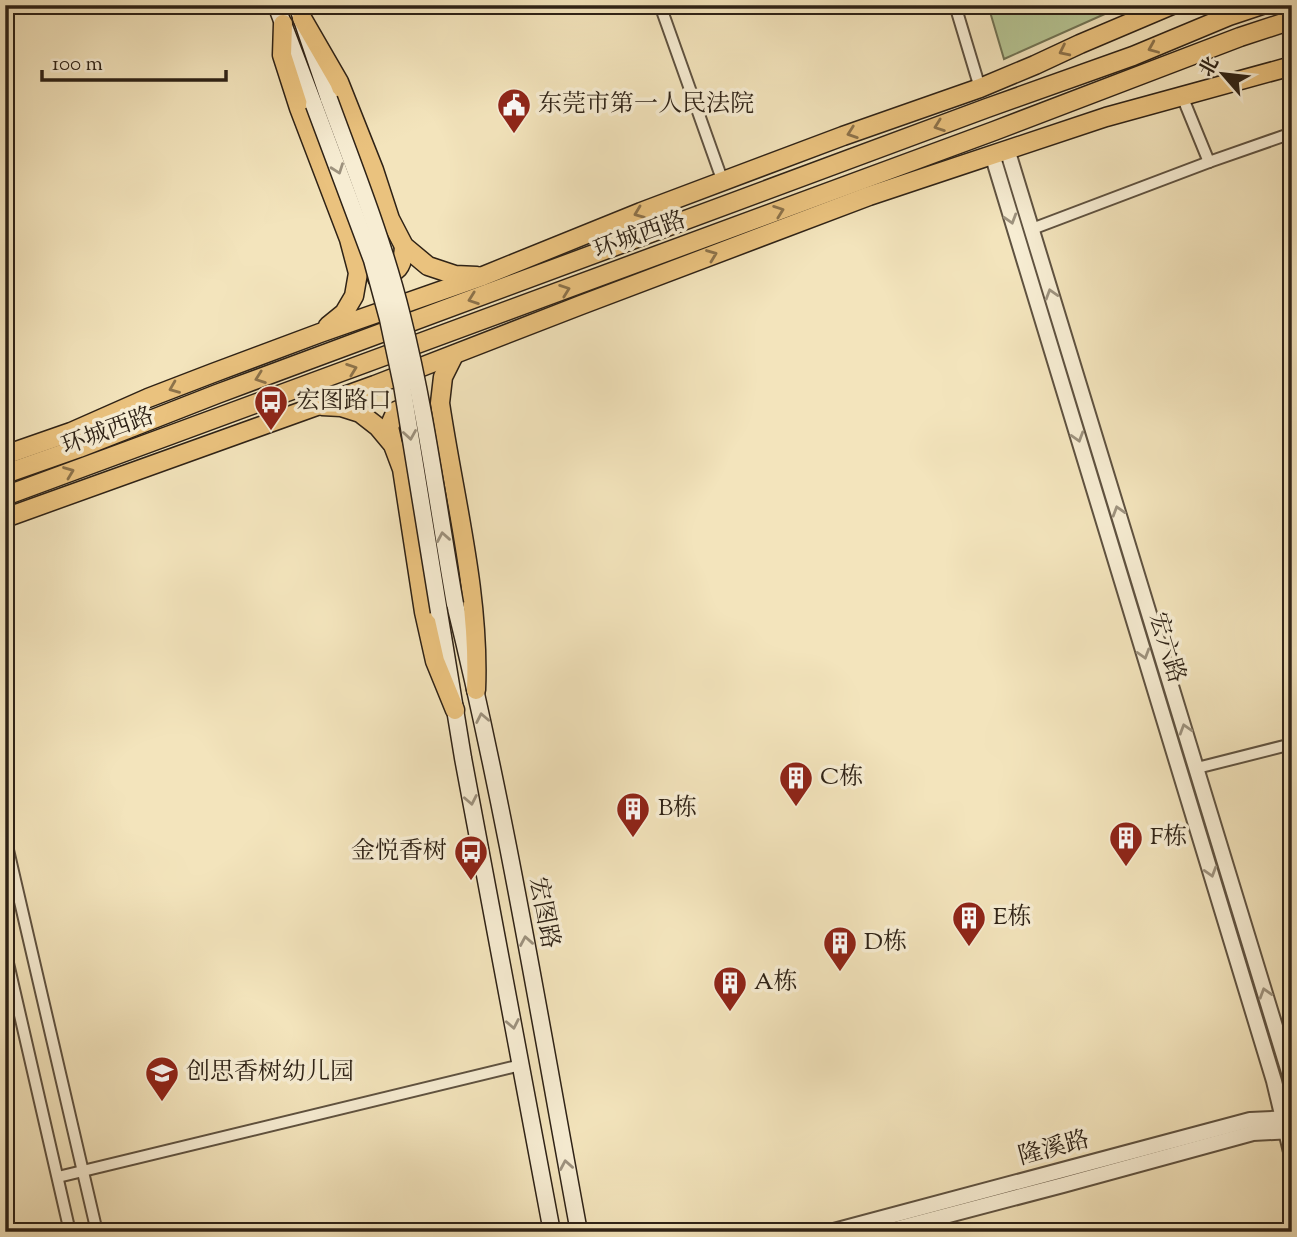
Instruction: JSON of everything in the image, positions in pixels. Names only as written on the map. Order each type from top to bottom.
[{"type":"main road","points":[[276,5],[322,102]]},
{"type":"main road","points":[[5,454],[71,432],[148,398],[320,333],[483,276],[723,181],[980,88],[1172,5]]},
{"type":"main road","points":[[1229,16],[1244,5]]},
{"type":"main road","name":"环城西路","points":[[5,474],[1133,56],[1262,5]]},
{"type":"main road","points":[[299,12],[322,102]]},
{"type":"main road","points":[[299,12],[340,82],[390,219],[404,246],[428,266],[455,275],[483,276]]},
{"type":"main road","points":[[283,24],[282,55],[352,249],[358,273],[354,296],[344,313],[320,333]]},
{"type":"main road","name":"环城西路","points":[[5,496],[994,131],[1240,37],[1287,24]]},
{"type":"main road","points":[[5,518],[454,355],[869,196],[1106,117],[1292,66]]},
{"type":"main road","name":"宏图路","points":[[322,102],[384,251],[402,315],[417,382],[455,604],[476,690],[519,902],[575,1214],[581,1232]]},
{"type":"main road","name":"宏图路","points":[[322,102],[372,260],[402,386],[455,709],[550,1227]]},
{"type":"main road","points":[[352,249],[362,268],[377,278],[395,272],[403,262],[404,246]]},
{"type":"main road","points":[[454,355],[443,377],[440,403],[473,604],[478,657],[476,690]]},
{"type":"main road","points":[[444,433],[436,414],[428,406],[412,404],[396,411],[389,427],[402,469],[424,612],[435,661],[455,709]]},
{"type":"main road","points":[[315,406],[341,407],[360,412],[378,427],[393,445]]},
{"type":"street","points":[[660,5],[723,181]]},
{"type":"street","points":[[955,5],[980,88]]},
{"type":"street","points":[[1182,96],[1209,162]]},
{"type":"street","points":[[1031,229],[1292,133]]},
{"type":"street","name":"宏六路","points":[[999,152],[1031,229],[1292,1082]]},
{"type":"street","name":"宏六路","points":[[999,152],[1288,1124],[1292,1156]]},
{"type":"street","points":[[1197,768],[1292,744]]},
{"type":"street","points":[[5,837],[97,1232]]},
{"type":"street","points":[[5,950],[70,1232]]},
{"type":"street","points":[[58,1177],[521,1065]]},
{"type":"street","name":"隆溪路","points":[[830,1232],[1250,1120],[1288,1124]]},
{"type":"street","name":"隆溪路","points":[[884,1232],[1288,1124]]},
{"type":"green space","points":[[988,5],[1125,5],[1004,59]]},
{"type":"place","name":"东莞市第一人民法院","points":[[514,135]]},
{"type":"place","name":"宏图路口","points":[[271,432]]},
{"type":"place","name":"C栋","points":[[796,808]]},
{"type":"place","name":"B栋","points":[[633,839]]},
{"type":"place","name":"F栋","points":[[1126,868]]},
{"type":"place","name":"金悦香树","points":[[471,882]]},
{"type":"place","name":"E栋","points":[[969,948]]},
{"type":"place","name":"D栋","points":[[840,973]]},
{"type":"place","name":"A栋","points":[[730,1013]]},
{"type":"place","name":"创思香树幼儿园","points":[[162,1103]]}]
